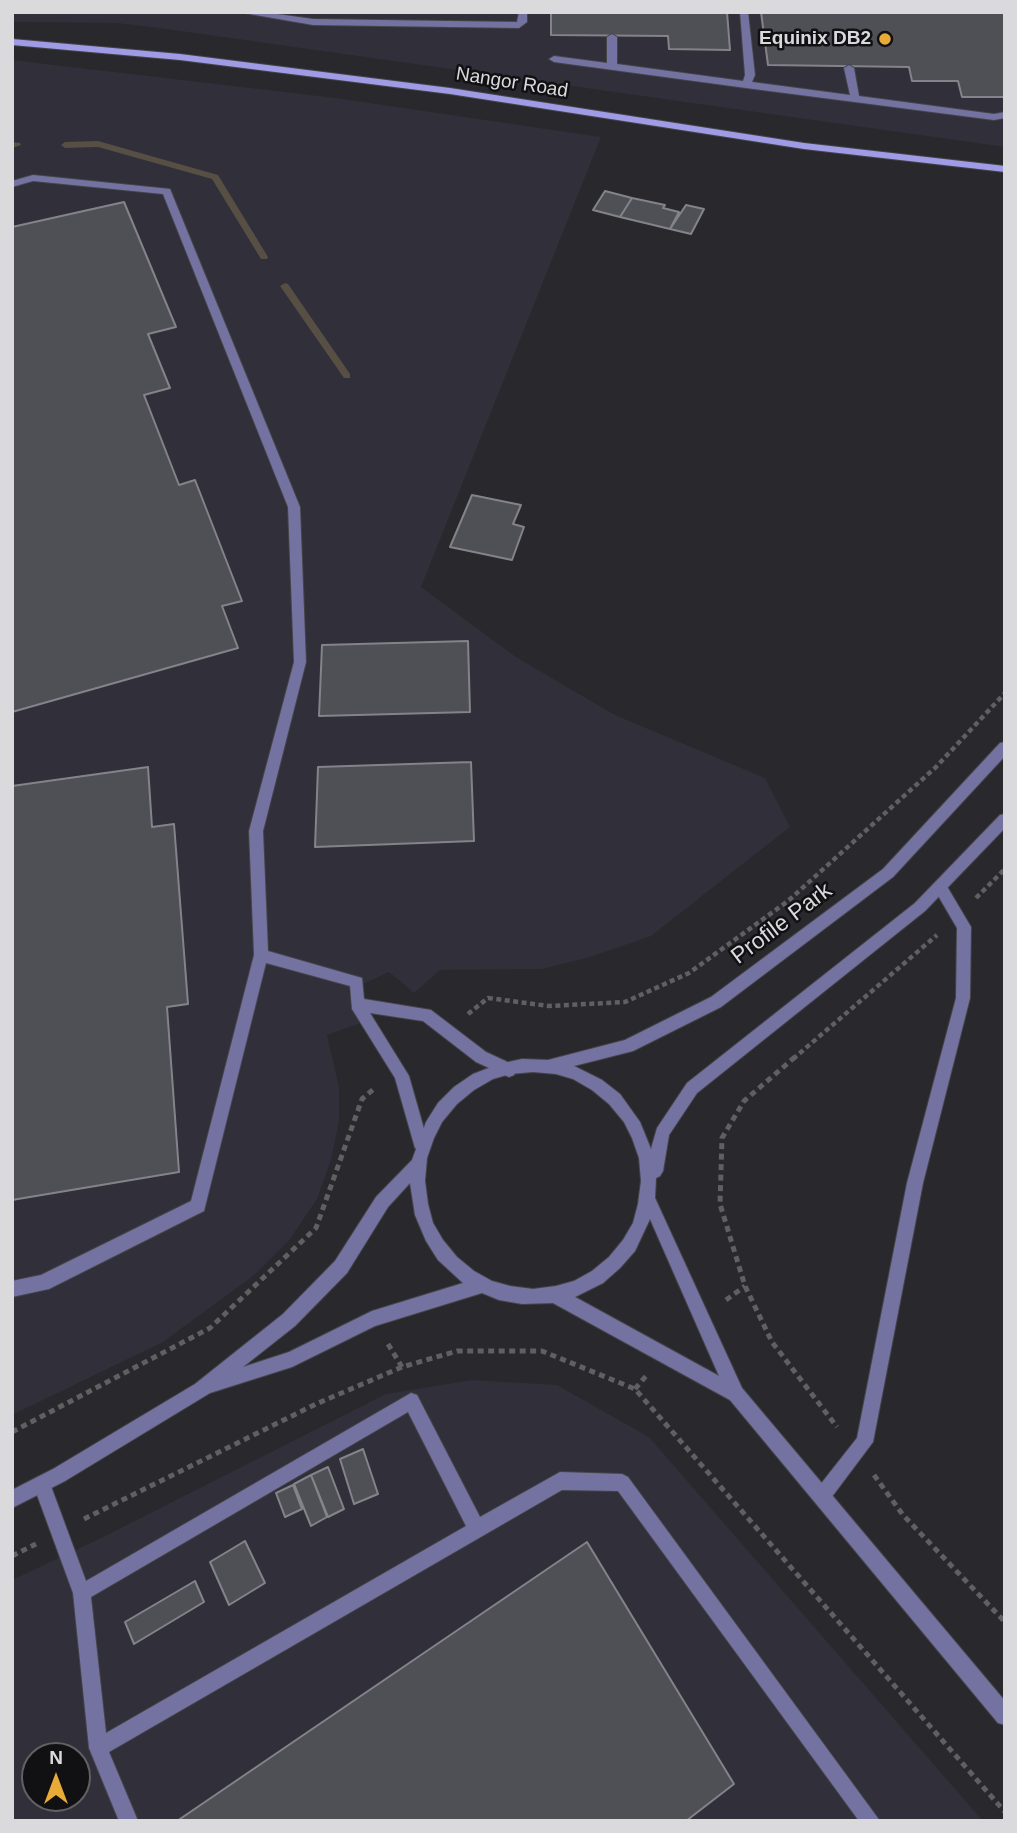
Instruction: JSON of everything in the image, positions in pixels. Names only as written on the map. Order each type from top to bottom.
[{"type":"main road","name":"Nangor Road","points":[[12,42],[180,57],[423,88],[804,146],[1005,169]]},
{"type":"street","points":[[242,12],[313,22],[519,25],[523,23],[523,12]]},
{"type":"street","points":[[744,12],[750,75],[746,85]]},
{"type":"street","points":[[612,37],[612,67]]},
{"type":"street","points":[[554,59],[993,117],[1005,115]]},
{"type":"street","points":[[849,68],[855,99]]},
{"type":"street","points":[[12,184],[33,178],[167,191],[294,507],[300,662],[256,831],[261,955],[198,1206],[43,1283],[12,1289]]},
{"type":"street","name":"Profile Park","points":[[542,1068],[628,1046],[716,1002],[888,873],[1005,747]]},
{"type":"street","points":[[653,1179],[646,1145],[631,1116],[606,1091],[575,1076],[542,1068],[509,1070],[480,1080],[455,1095],[435,1117],[421,1143],[415,1166],[414,1190],[425,1228],[449,1261],[484,1284],[517,1293],[552,1293],[590,1282],[621,1258],[643,1227],[651,1204],[662,1133],[692,1088],[920,907],[1005,819]]},
{"type":"street","points":[[822,1496],[866,1442],[915,1183],[963,999],[964,927],[960,915],[940,887]]},
{"type":"street","points":[[261,955],[357,982],[357,1004],[402,1076],[421,1143]]},
{"type":"street","points":[[357,1004],[425,1015],[481,1057],[509,1070]]},
{"type":"street","points":[[12,1499],[201,1390],[289,1320],[341,1267],[382,1202],[415,1166]]},
{"type":"street","points":[[651,1204],[736,1394],[1005,1717]]},
{"type":"street","points":[[201,1390],[292,1359],[372,1319],[484,1284]]},
{"type":"street","points":[[552,1293],[736,1394]]},
{"type":"street","points":[[82,1593],[411,1401],[477,1529]]},
{"type":"street","points":[[98,1748],[560,1481],[622,1483],[871,1821]]},
{"type":"street","points":[[42,1484],[82,1593],[98,1748],[129,1821]]},
{"type":"path","points":[[488,998],[549,1006],[625,1002],[690,973],[788,901],[936,767],[1005,693]]},
{"type":"path","points":[[1005,869],[960,915],[744,1101],[722,1138],[720,1204],[745,1286],[772,1342],[903,1515],[1005,1622]]},
{"type":"path","points":[[12,1432],[210,1328],[316,1228],[362,1099]]},
{"type":"shaded area","points":[[12,12],[1005,12],[1005,147],[159,28],[116,23],[12,22]]},
{"type":"shaded area","points":[[12,60],[336,98],[601,137],[421,587],[516,657],[615,715],[765,778],[790,827],[651,936],[590,957],[542,969],[440,970],[414,993],[389,972],[348,991],[361,1023],[327,1035],[339,1087],[339,1121],[331,1160],[317,1199],[290,1239],[253,1276],[163,1342],[12,1415]]},
{"type":"shaded area","points":[[472,1380],[557,1385],[649,1437],[983,1821],[12,1821],[12,1580],[386,1394]]},
{"type":"building","points":[[551,12],[727,12],[730,50],[669,49],[668,36],[551,35]]},
{"type":"building","name":"Equinix DB2","points":[[761,12],[1005,12],[1005,97],[962,97],[958,81],[912,81],[909,67],[768,65]]},
{"type":"building","points":[[605,191],[632,198],[620,217],[593,210]]},
{"type":"building","points":[[632,198],[665,205],[663,208],[679,212],[670,229],[620,217]]},
{"type":"building","points":[[124,202],[176,327],[148,334],[170,388],[144,395],[179,485],[195,480],[242,601],[222,606],[238,648],[12,712],[12,227]]},
{"type":"building","points":[[686,205],[704,209],[691,234],[670,229]]},
{"type":"building","points":[[472,495],[521,505],[513,524],[524,527],[512,560],[450,547]]},
{"type":"building","points":[[468,641],[470,712],[319,716],[322,645]]},
{"type":"building","points":[[471,762],[474,841],[315,847],[318,767]]},
{"type":"building","points":[[148,767],[152,827],[174,824],[188,1004],[167,1007],[179,1172],[12,1200],[12,786]]},
{"type":"building","points":[[363,1449],[378,1494],[354,1504],[340,1459]]},
{"type":"building","points":[[328,1467],[344,1509],[328,1517],[311,1475]]},
{"type":"building","points":[[311,1475],[327,1517],[311,1526],[294,1484]]},
{"type":"building","points":[[293,1485],[302,1509],[285,1517],[276,1493]]},
{"type":"building","points":[[245,1541],[265,1583],[229,1605],[210,1562]]},
{"type":"building","points":[[587,1542],[734,1784],[686,1821],[177,1821]]},
{"type":"building","points":[[195,1581],[204,1602],[134,1644],[125,1622]]},
{"type":"waterway","points":[[65,145],[98,144],[215,177],[264,257]]},
{"type":"waterway","points":[[12,145],[17,145]]},
{"type":"waterway","points":[[285,286],[347,376]]},
{"type":"place","name":"Equinix DB2","points":[[885,39]]}]
